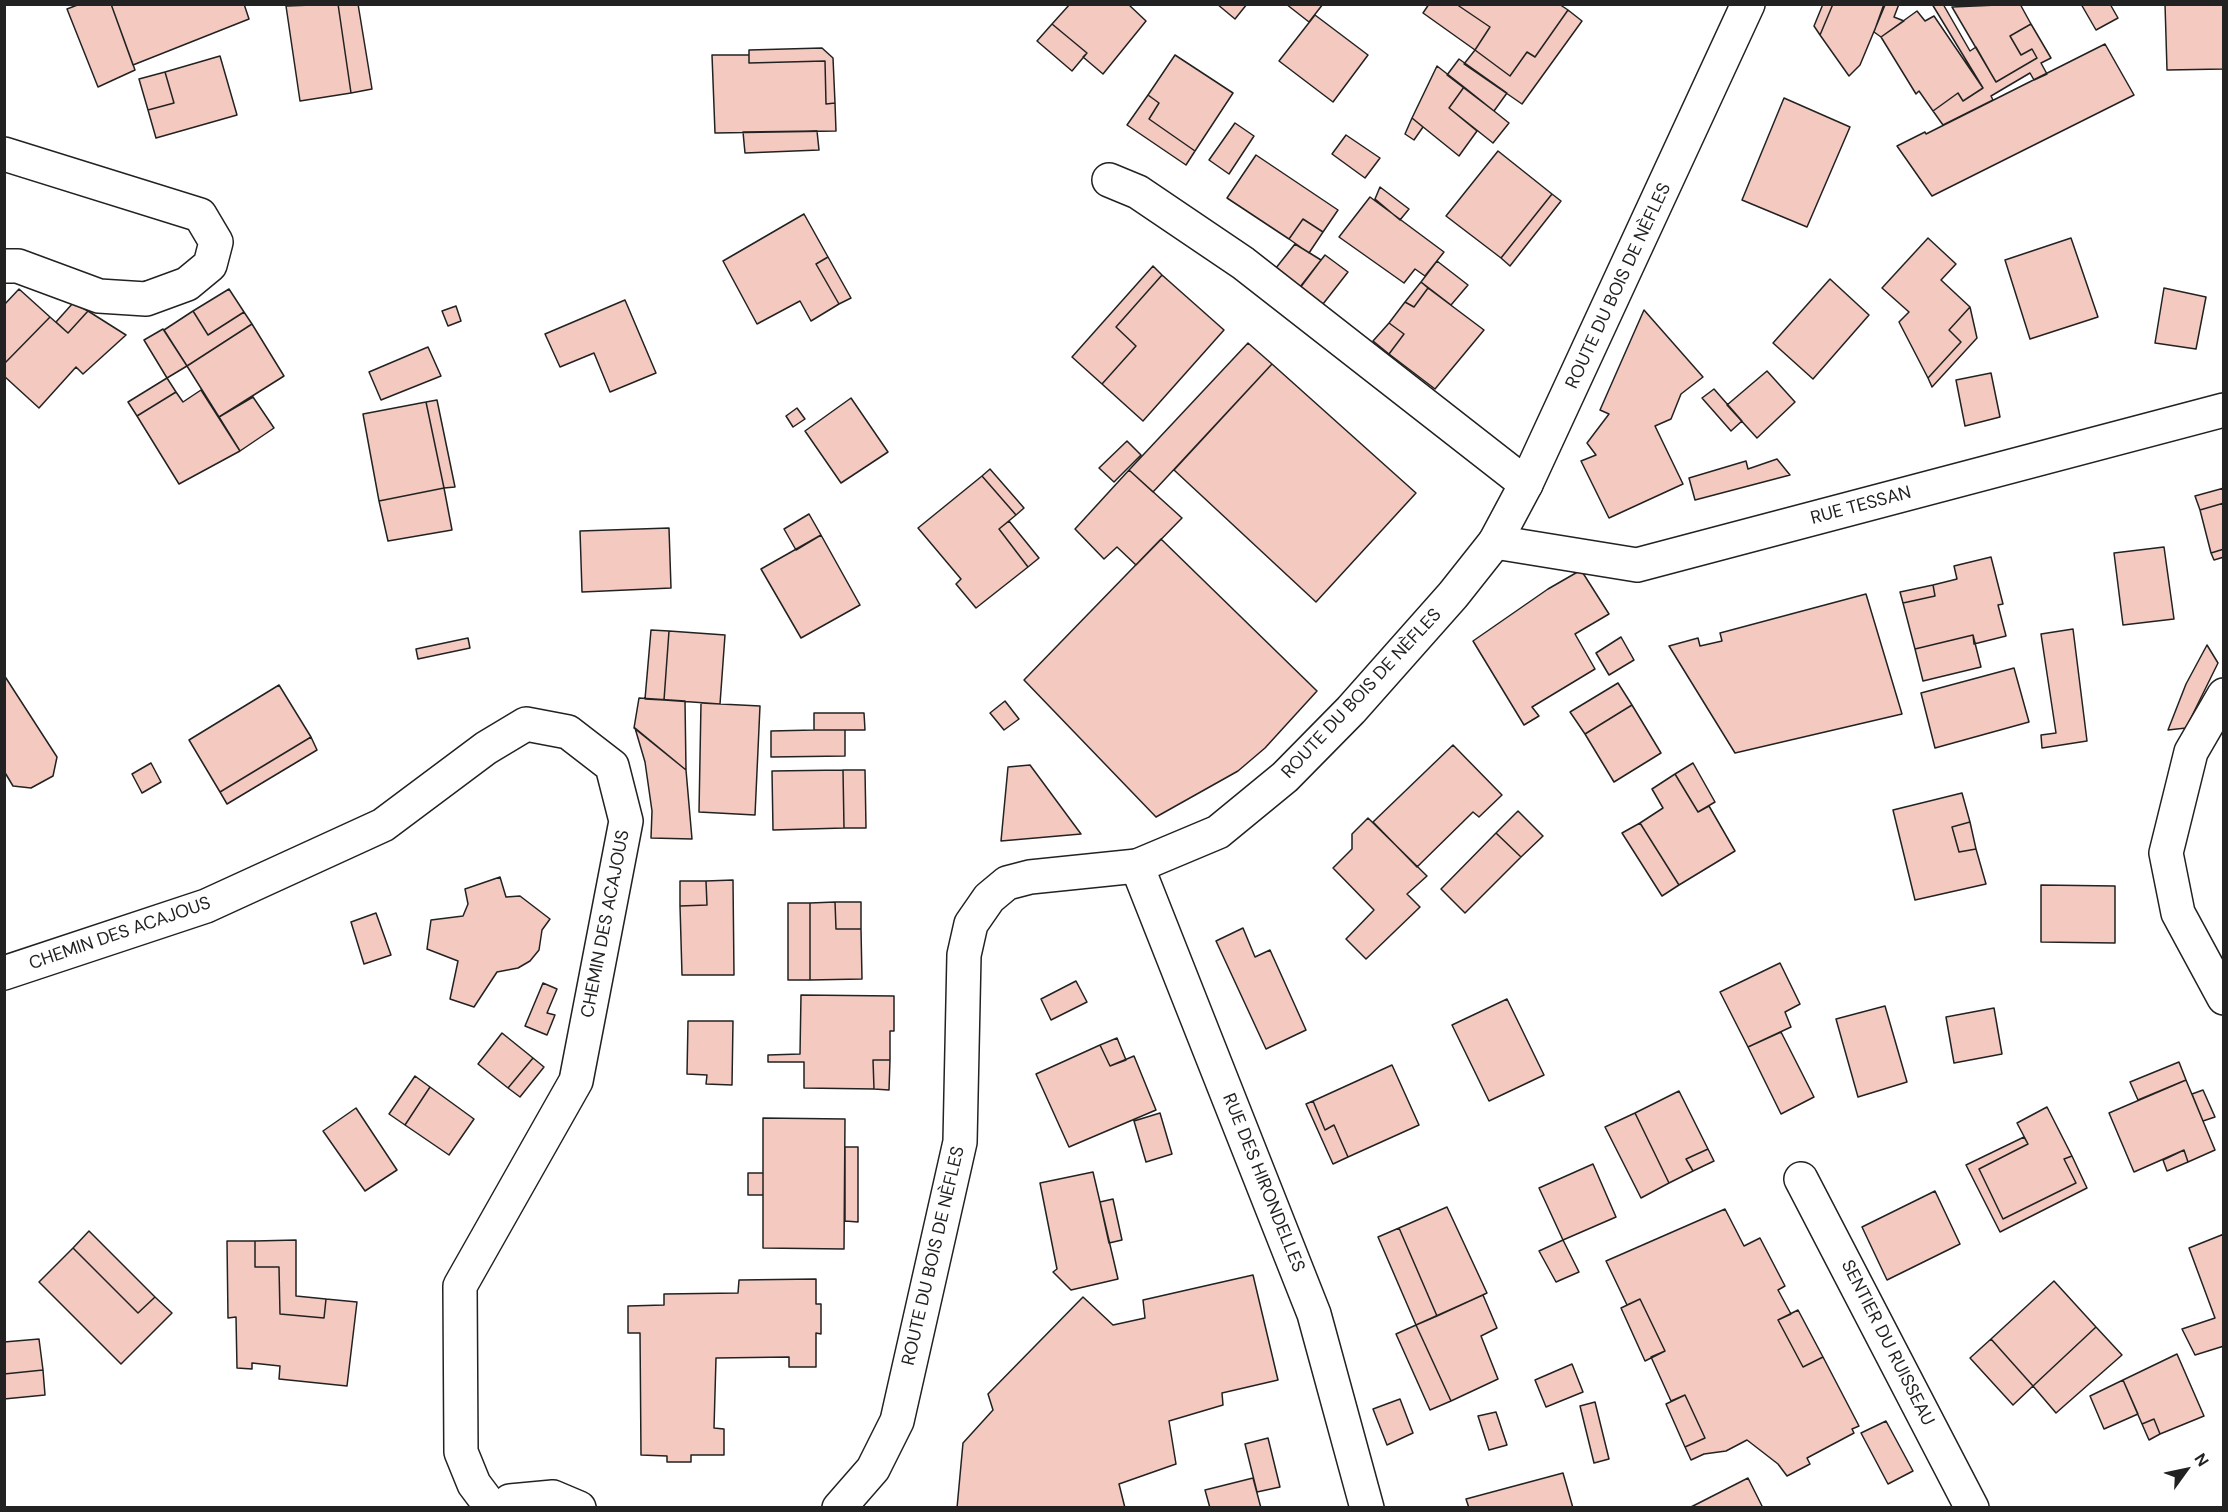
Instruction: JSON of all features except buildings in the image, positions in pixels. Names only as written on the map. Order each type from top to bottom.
[{"type":"street","name":"ROUTE DU BOIS DE NÈFLES","points":[[839,1508],[873,1469],[897,1421],[955,1166],[960,1142],[964,955],[971,924],[989,898],[1007,883],[1030,877],[1137,866],[1218,832],[1285,777],[1351,710],[1453,596],[1495,542],[1526,484],[1748,4]]},
{"type":"street","points":[[4,154],[200,215],[216,242],[210,265],[187,284],[146,299],[99,296],[18,266],[4,266]]},
{"type":"street","points":[[1109,180],[1138,192],[1243,263],[1526,484]]},
{"type":"street","name":"RUE TESSAN","points":[[1495,542],[1637,565],[2223,410]]},
{"type":"street","points":[[2223,695],[2191,752],[2166,853],[2178,913],[2223,998]]},
{"type":"street","name":"CHEMIN DES ACAJOUS","points":[[4,973],[206,906],[383,825],[486,748],[526,724],[568,732],[612,766],[626,821],[576,1081],[460,1286],[461,1452],[474,1484],[492,1508]]},
{"type":"street","name":"RUE DES HIRONDELLES","points":[[1137,866],[1314,1314],[1367,1508]]},
{"type":"street","name":"SENTIER DU RUISSEAU","points":[[1801,1179],[1972,1508]]},
{"type":"street","points":[[505,1508],[510,1501],[553,1497],[579,1508]]}]
